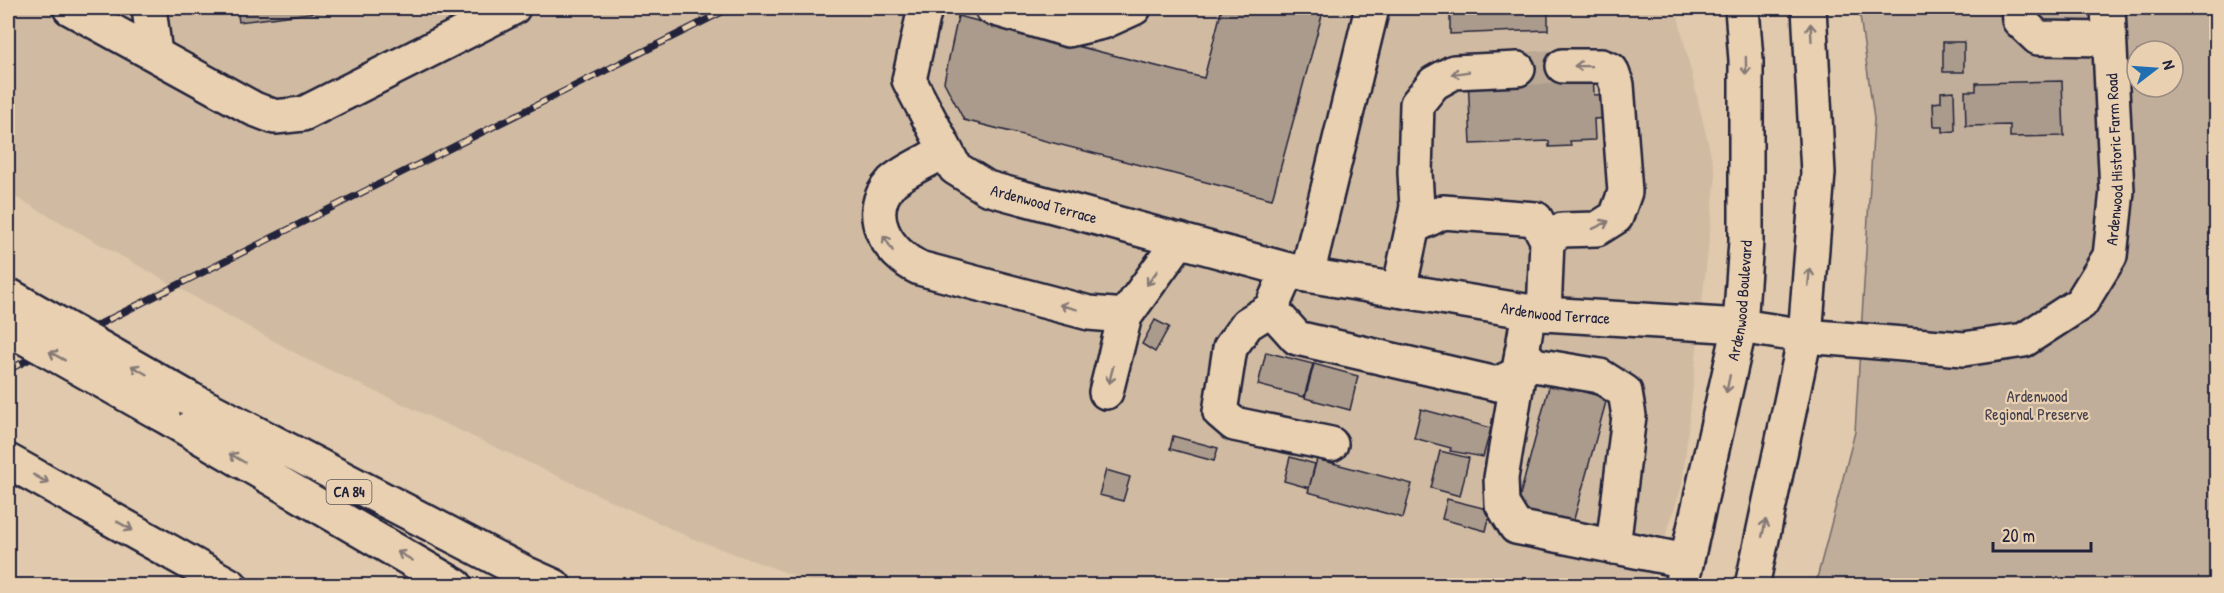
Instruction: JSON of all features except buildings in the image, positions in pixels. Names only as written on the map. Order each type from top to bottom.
[{"type":"main road","points":[[70,8],[254,109],[275,117],[303,114],[513,8]]},
{"type":"main road","points":[[149,8],[154,54]]},
{"type":"main road","name":"Ardenwood Terrace","points":[[925,8],[909,81],[955,168],[987,188],[1297,272],[1537,312],[1740,326],[1805,336]]},
{"type":"main road","points":[[992,8],[1068,30],[1103,22],[1134,8]]},
{"type":"main road","points":[[1331,444],[1234,424],[1220,412],[1230,348],[1247,324],[1271,309],[1297,272],[1371,8]]},
{"type":"main road","name":"Ardenwood Boulevard","points":[[1684,573],[1740,326],[1746,230],[1746,60],[1742,8]]},
{"type":"main road","points":[[1752,585],[1805,336],[1818,173],[1809,8]]},
{"type":"main road","points":[[2018,8],[2019,20],[2038,38],[2109,23]]},
{"type":"main road","name":"Ardenwood Historic Farm Road","points":[[1805,336],[1964,349],[2024,340],[2081,303],[2110,256],[2113,234],[2117,191],[2109,23]]},
{"type":"main road","points":[[1547,240],[1562,230],[1597,229],[1616,217],[1625,192],[1617,85],[1611,70],[1601,66],[1563,66]]},
{"type":"main road","points":[[1399,290],[1417,207],[1415,173],[1417,104],[1434,83],[1454,72],[1518,69]]},
{"type":"main road","points":[[944,151],[892,182],[883,198],[880,217],[883,236],[898,256],[927,271],[1089,313],[1125,316]]},
{"type":"main road","points":[[1413,227],[1443,212],[1536,219],[1547,240],[1537,312],[1520,363],[1501,478],[1502,504],[1516,527],[1613,547],[1684,573]]},
{"type":"main road","points":[[1106,392],[1125,316],[1180,240]]},
{"type":"main road","name":"CA 84","points":[[8,295],[508,585]]},
{"type":"main road","points":[[1271,309],[1297,338],[1497,384],[1520,363]]},
{"type":"main road","name":"CA 84","points":[[8,328],[456,585]]},
{"type":"main road","points":[[1520,363],[1600,376],[1625,392],[1629,416],[1613,547]]},
{"type":"main road","points":[[190,399],[525,573],[554,585]]},
{"type":"main road","points":[[8,461],[230,585]]},
{"type":"shaded area","points":[[8,8],[1676,8],[1716,176],[1682,486],[1649,586],[820,585],[691,538],[308,360],[8,193]]},
{"type":"green space","name":"Ardenwood Regional Preserve","points":[[1859,8],[2216,8],[2216,585],[1815,586],[1855,432],[1874,119]]},
{"type":"tunnel","points":[[1518,69],[1563,66]]},
{"type":"railway","points":[[8,370],[730,8]]}]
